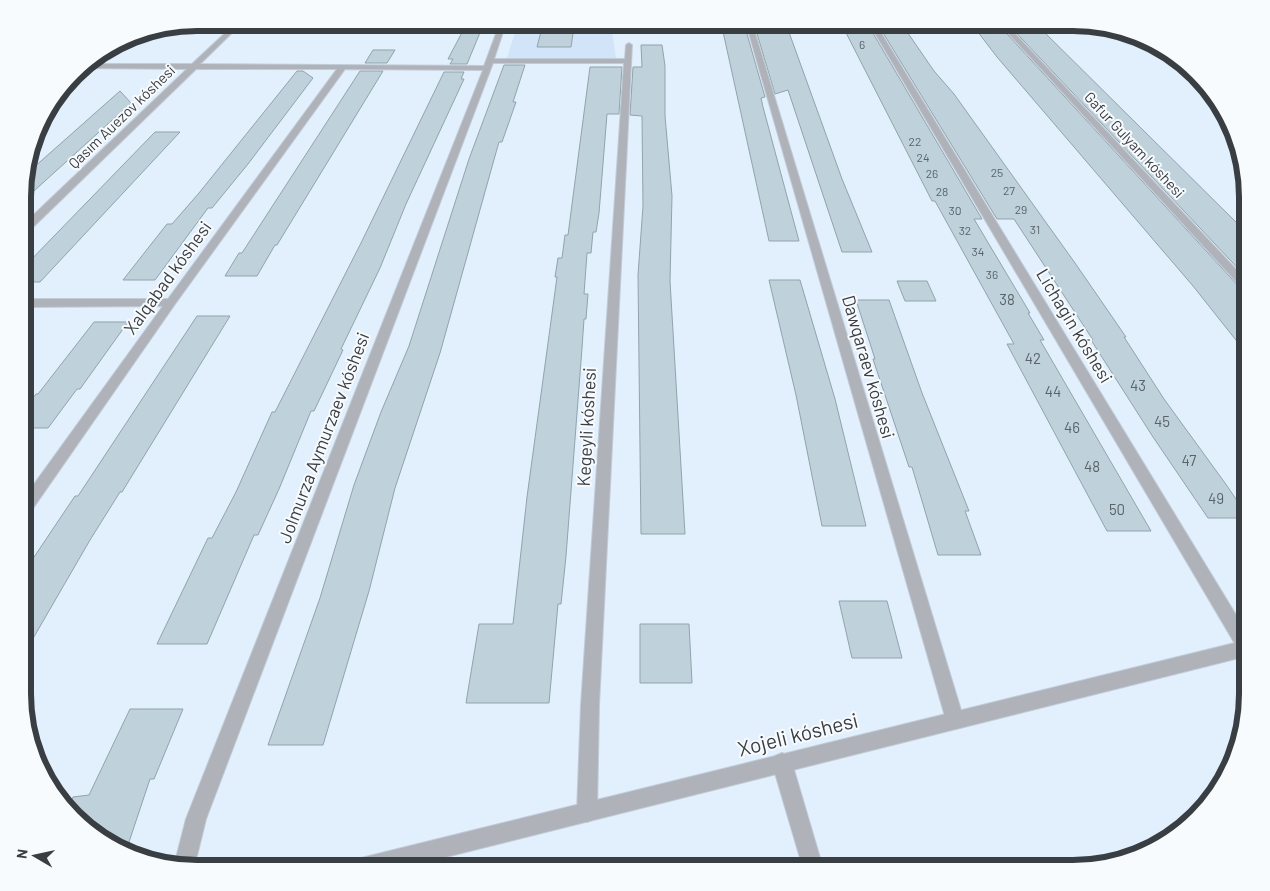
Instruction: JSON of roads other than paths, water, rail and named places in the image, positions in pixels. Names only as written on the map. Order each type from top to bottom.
[{"type":"street","name":"Qasım Auezov kóshesi","points":[[31,223],[229,31]]},
{"type":"street","name":"Jolmurza Aymurzaev kóshesi","points":[[186,859],[196,819],[489,64],[499,31]]},
{"type":"street","name":"Dawqaraev kóshesi","points":[[752,32],[955,720]]},
{"type":"street","name":"Lichagin kóshesi","points":[[877,32],[1238,633]]},
{"type":"street","name":"Gafur Gulyam kóshesi","points":[[1010,32],[1238,277]]},
{"type":"street","name":"Kegeyli kóshesi","points":[[587,812],[590,695],[630,45]]},
{"type":"street","points":[[96,66],[343,67],[628,61]]},
{"type":"street","name":"Xalqabad kóshesi","points":[[32,499],[171,302],[343,67]]},
{"type":"street","points":[[31,303],[171,302]]},
{"type":"street","name":"Xojeli kóshesi","points":[[396,859],[1238,650]]},
{"type":"street","points":[[782,763],[811,860]]}]
